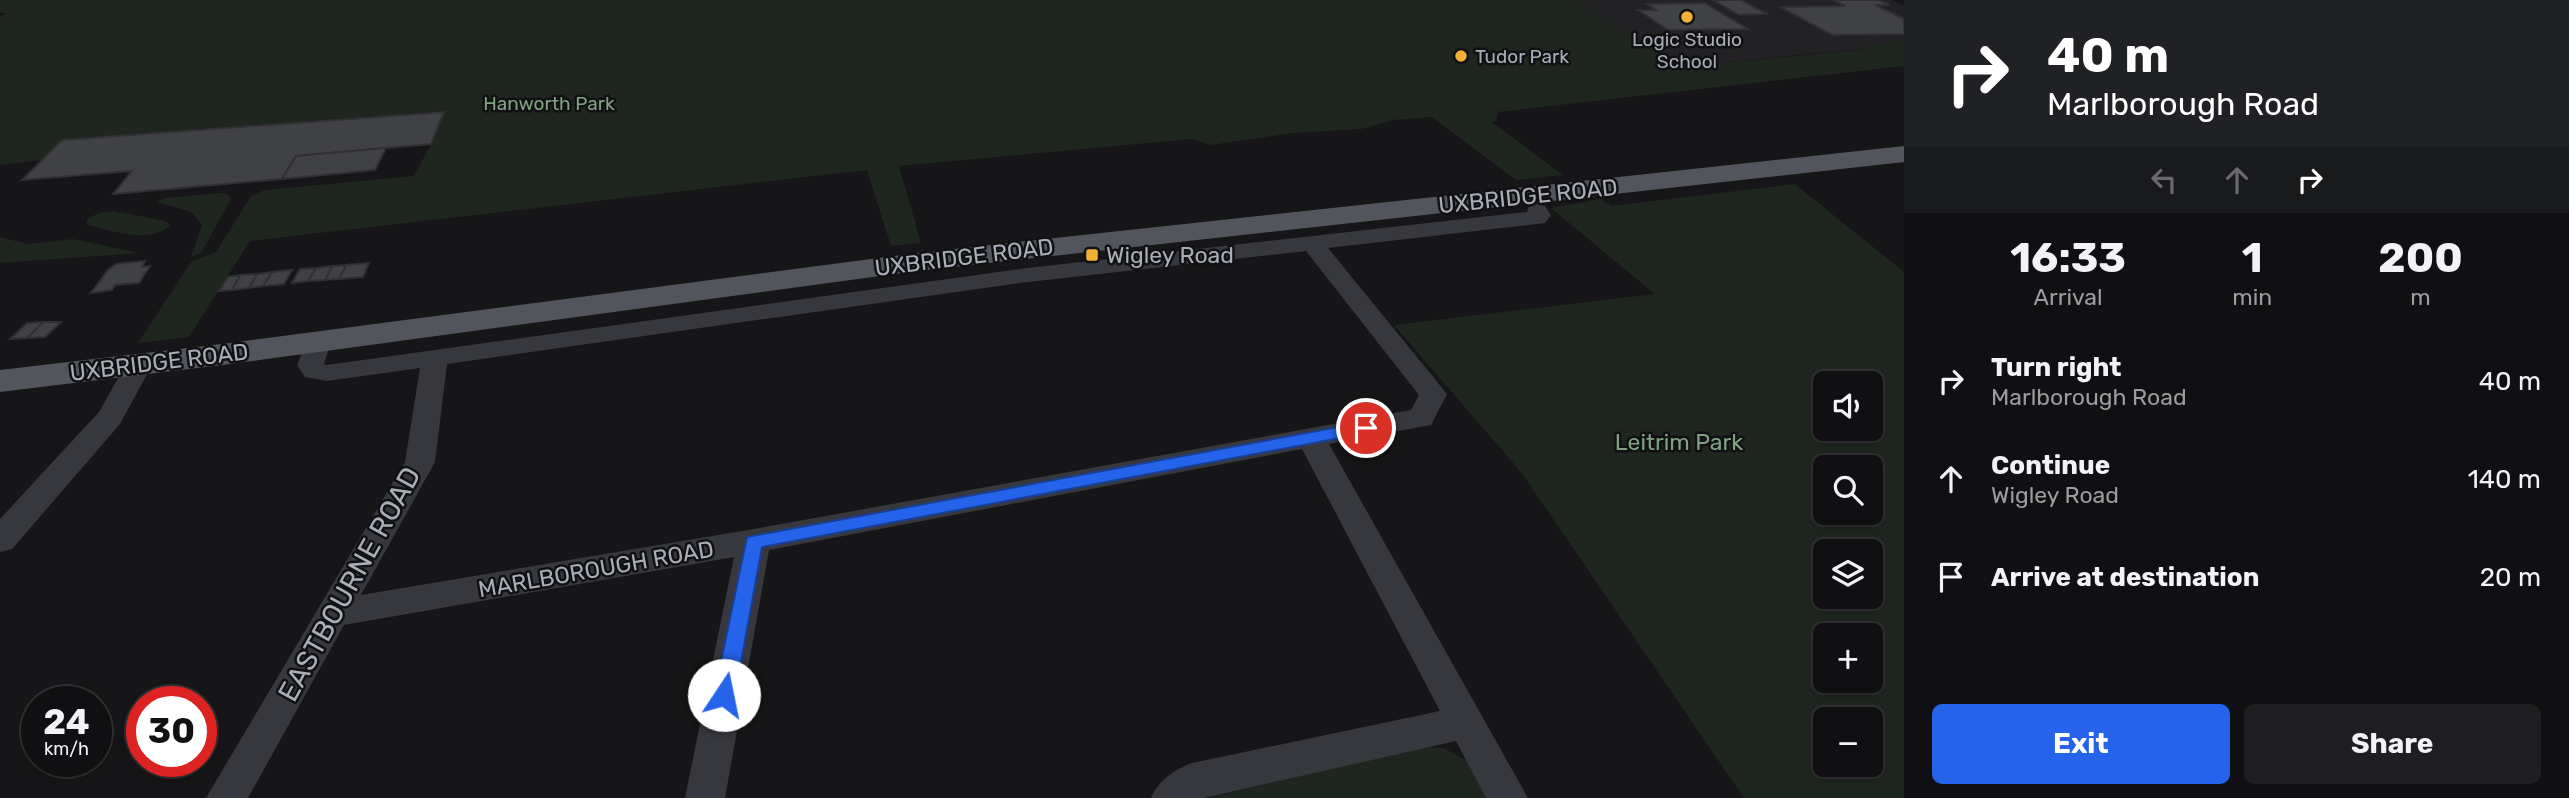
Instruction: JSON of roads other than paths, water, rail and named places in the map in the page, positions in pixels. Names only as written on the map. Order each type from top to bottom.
[{"type":"main road","name":"UXBRIDGE ROAD","points":[[0,381],[139,366],[914,262],[1184,231],[1607,188],[1904,153]]},
{"type":"street","name":"UXBRIDGE ROAD","points":[[318,342],[310,365],[315,371],[327,373],[1005,278],[1537,218],[1540,215],[1537,211]]},
{"type":"street","points":[[1311,242],[1433,394],[1421,418],[1311,438],[1508,798]]},
{"type":"street","name":"EASTBOURNE ROAD","points":[[226,798],[420,462],[435,356]]},
{"type":"street","points":[[0,540],[110,417],[139,366]]},
{"type":"street","name":"MARLBOROUGH ROAD","points":[[335,613],[754,541],[1311,438]]},
{"type":"street","points":[[705,798],[754,541]]},
{"type":"street","points":[[1171,798],[1192,782],[1467,722]]},
{"type":"place","name":"Logic Studio School","points":[[1687,17]]},
{"type":"place","name":"Tudor Park","points":[[1461,56]]},
{"type":"place","name":"Wigley Road","points":[[1092,255]]},
{"type":"park label","name":"Hanworth Park","points":[[549,103]]},
{"type":"park label","name":"Leitrim Park","points":[[1679,442]]}]
